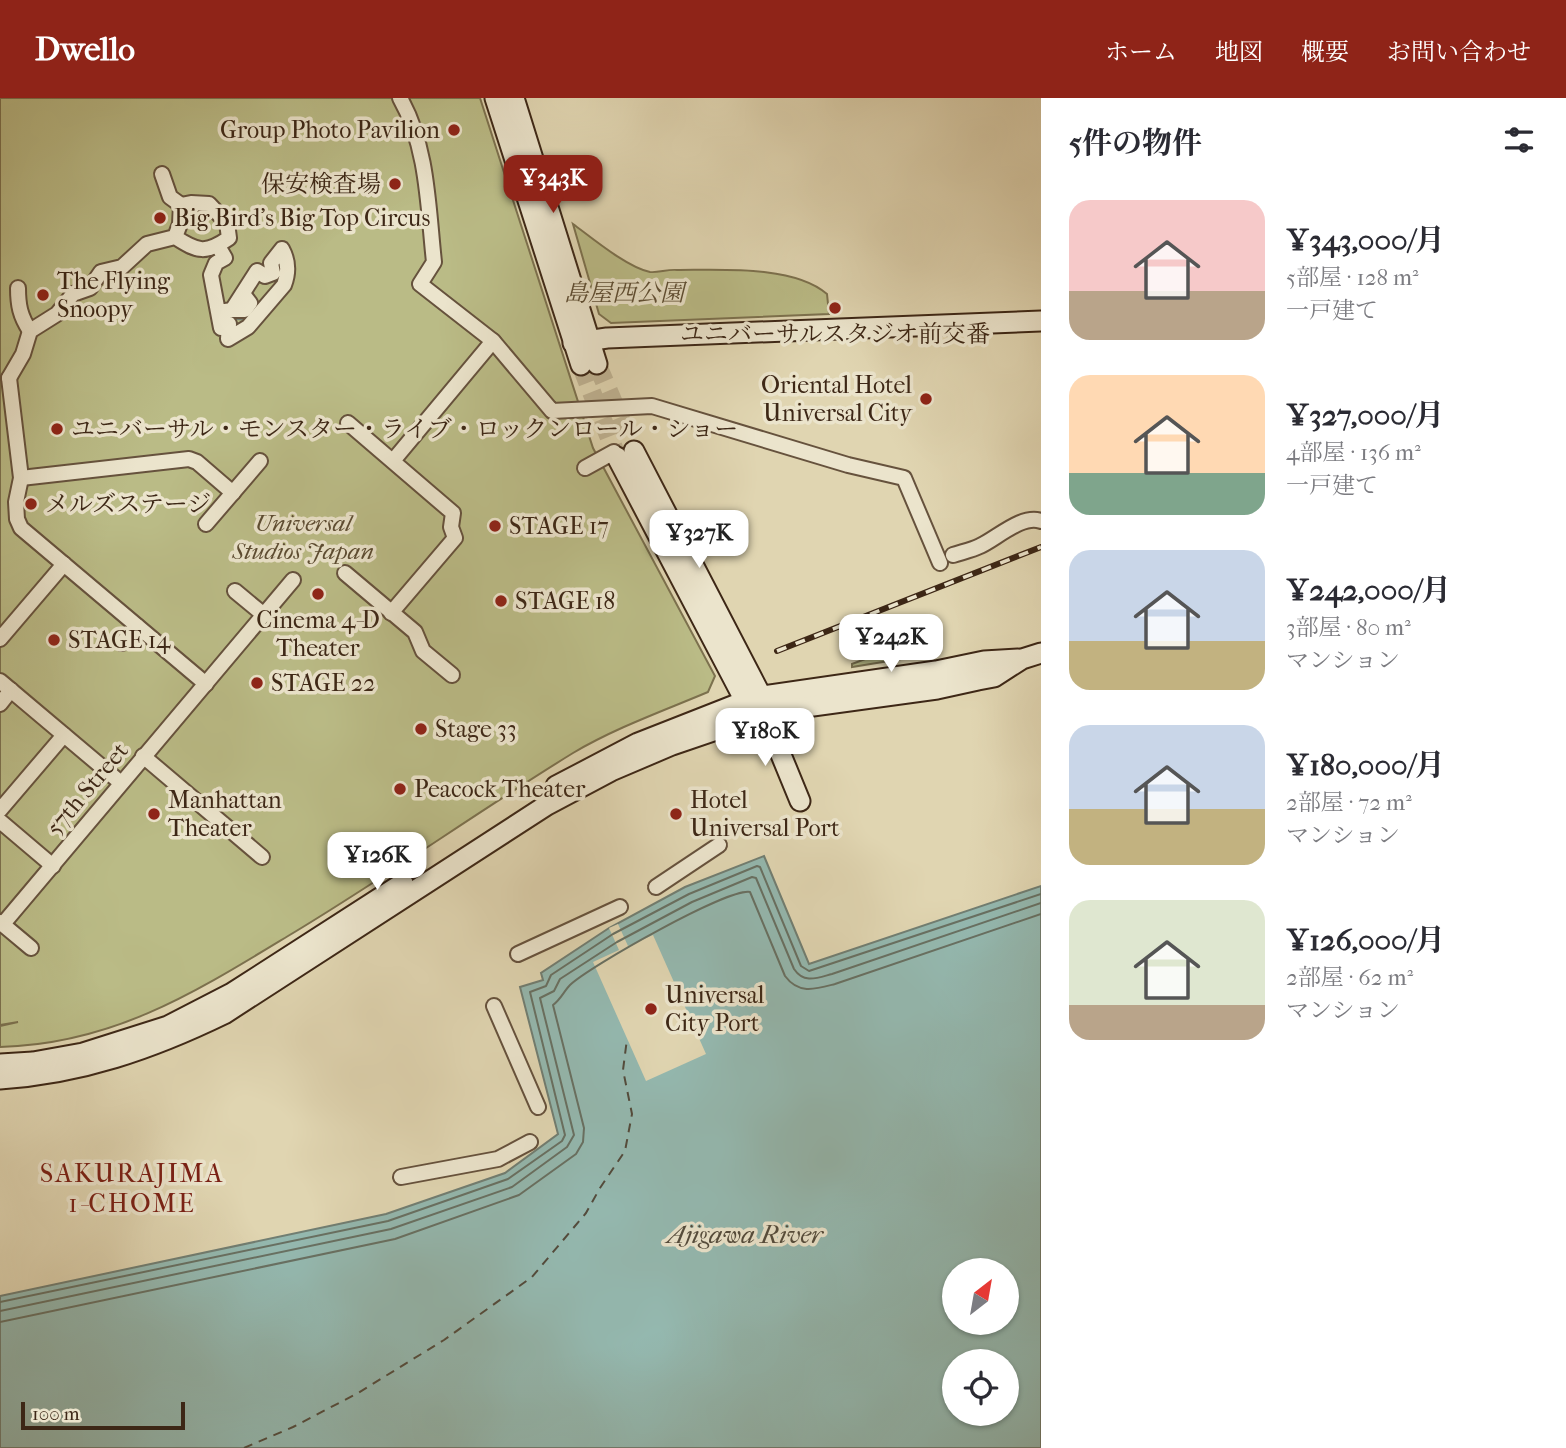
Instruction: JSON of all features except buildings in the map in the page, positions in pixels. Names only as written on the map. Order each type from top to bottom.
[{"type":"street","points":[[400,98],[413,120],[422,159],[435,262],[420,284],[493,341],[552,411],[652,406],[848,465],[904,478],[940,563]]},
{"type":"street","points":[[495,98],[589,365]]},
{"type":"street","points":[[514,98],[581,342]]},
{"type":"street","points":[[162,174],[170,197],[181,205],[209,204],[227,223],[229,238],[213,249],[192,248],[175,237],[147,244],[122,267],[101,272],[90,288],[73,294],[57,314],[30,331],[23,354],[4,377],[21,478],[16,502],[19,524],[206,684]]},
{"type":"street","points":[[175,237],[180,224],[181,205]]},
{"type":"street","points":[[218,246],[225,258],[215,263],[211,275],[226,311],[221,328],[229,324],[228,339],[248,327],[287,291],[287,258],[282,248],[271,262],[273,273],[264,276],[257,271],[243,294],[250,303],[246,310],[226,311]]},
{"type":"street","points":[[18,288],[21,318],[30,331]]},
{"type":"street","points":[[581,342],[607,338],[1041,321]]},
{"type":"street","points":[[397,456],[493,341]]},
{"type":"street","points":[[348,423],[453,513],[451,527],[455,538],[391,612]]},
{"type":"street","points":[[585,468],[622,453],[760,711],[800,801]]},
{"type":"street","points":[[21,478],[189,459],[197,462],[233,493]]},
{"type":"street","points":[[206,524],[260,461]]},
{"type":"street","points":[[953,555],[982,545],[1000,533],[1029,521],[1041,521]]},
{"type":"street","points":[[0,639],[64,564]]},
{"type":"street","points":[[345,573],[415,632],[423,652],[452,676]]},
{"type":"street","name":"57th Street","points":[[2,923],[293,580]]},
{"type":"street","points":[[235,591],[264,615]]},
{"type":"street","points":[[122,643],[137,626]]},
{"type":"street","points":[[0,1064],[33,1062],[83,1053],[139,1036],[188,1016],[242,986],[530,802],[638,743],[760,711],[936,671],[984,661],[1032,656]]},
{"type":"street","points":[[0,704],[6,686],[121,783]]},
{"type":"street","points":[[0,1079],[44,1074],[110,1061],[184,1033],[233,1008],[547,805],[611,771],[760,711]]},
{"type":"street","points":[[0,810],[64,735]]},
{"type":"street","points":[[144,757],[262,857]]},
{"type":"street","points":[[0,821],[53,866]]},
{"type":"street","points":[[656,887],[719,845]]},
{"type":"street","points":[[518,954],[620,907]]},
{"type":"street","points":[[2,923],[31,948]]},
{"type":"street","points":[[494,1006],[538,1107]]},
{"type":"street","points":[[401,1177],[498,1159],[530,1142]]},
{"type":"green space","name":"Universal Studios Japan","points":[[0,98],[480,98],[593,448],[715,676],[708,692],[622,728],[573,753],[324,914],[185,995],[116,1026],[41,1044],[0,1047],[0,1026],[18,1022],[0,1025]]},
{"type":"green space","name":"島屋西公園","points":[[573,224],[621,259],[650,272],[735,270],[796,278],[827,294],[829,314],[611,323],[599,314]]},
{"type":"green space","points":[[923,637],[926,655],[852,667],[852,664]]},
{"type":"water","name":"Ajigawa River","points":[[764,856],[809,964],[1041,886],[1041,1448],[0,1448],[0,1296],[386,1214],[505,1173],[558,1134],[520,987],[543,980],[541,973],[609,928],[685,887]]},
{"type":"pier","points":[[618,924],[628,946],[653,935],[706,1054],[646,1081],[593,962],[619,950],[609,928]]},
{"type":"waterway","points":[[232,318],[247,319]]},
{"type":"ferry route","points":[[244,1448],[293,1427],[358,1393],[444,1340],[532,1277],[586,1213],[625,1151],[632,1114],[623,1070],[627,1039]]},
{"type":"tunnel","points":[[597,364],[634,451]]},
{"type":"tunnel","points":[[581,365],[617,457]]},
{"type":"railway","points":[[777,651],[1041,547]]},
{"type":"place","name":"Group Photo Pavilion","points":[[454,130]]},
{"type":"place","name":"保安検査場","points":[[395,184]]},
{"type":"place","name":"Big Bird's Big Top Circus","points":[[160,218]]},
{"type":"place","name":"The Flying Snoopy","points":[[43,295]]},
{"type":"place","name":"ユニバーサルスタジオ前交番","points":[[835,308]]},
{"type":"place","name":"Oriental Hotel Universal City","points":[[926,399]]},
{"type":"place","name":"ユニバーサル・モンスター・ライブ・ロックンロール・ショー","points":[[57,429]]},
{"type":"place","name":"メルズステージ","points":[[31,504]]},
{"type":"place","name":"STAGE 17","points":[[495,526]]},
{"type":"place","name":"Cinema 4-D Theater","points":[[318,594]]},
{"type":"place","name":"STAGE 18","points":[[501,601]]},
{"type":"place","name":"STAGE 14","points":[[54,640]]},
{"type":"place","name":"STAGE 22","points":[[257,683]]},
{"type":"place","name":"Stage 33","points":[[421,729]]},
{"type":"place","name":"Peacock Theater","points":[[400,789]]},
{"type":"place","name":"Manhattan Theater","points":[[154,814]]},
{"type":"place","name":"Hotel Universal Port","points":[[676,814]]},
{"type":"place","name":"Universal City Port","points":[[651,1009]]},
{"type":"district","name":"SAKURAJIMA 1-CHOME","points":[[132,1188]]}]
